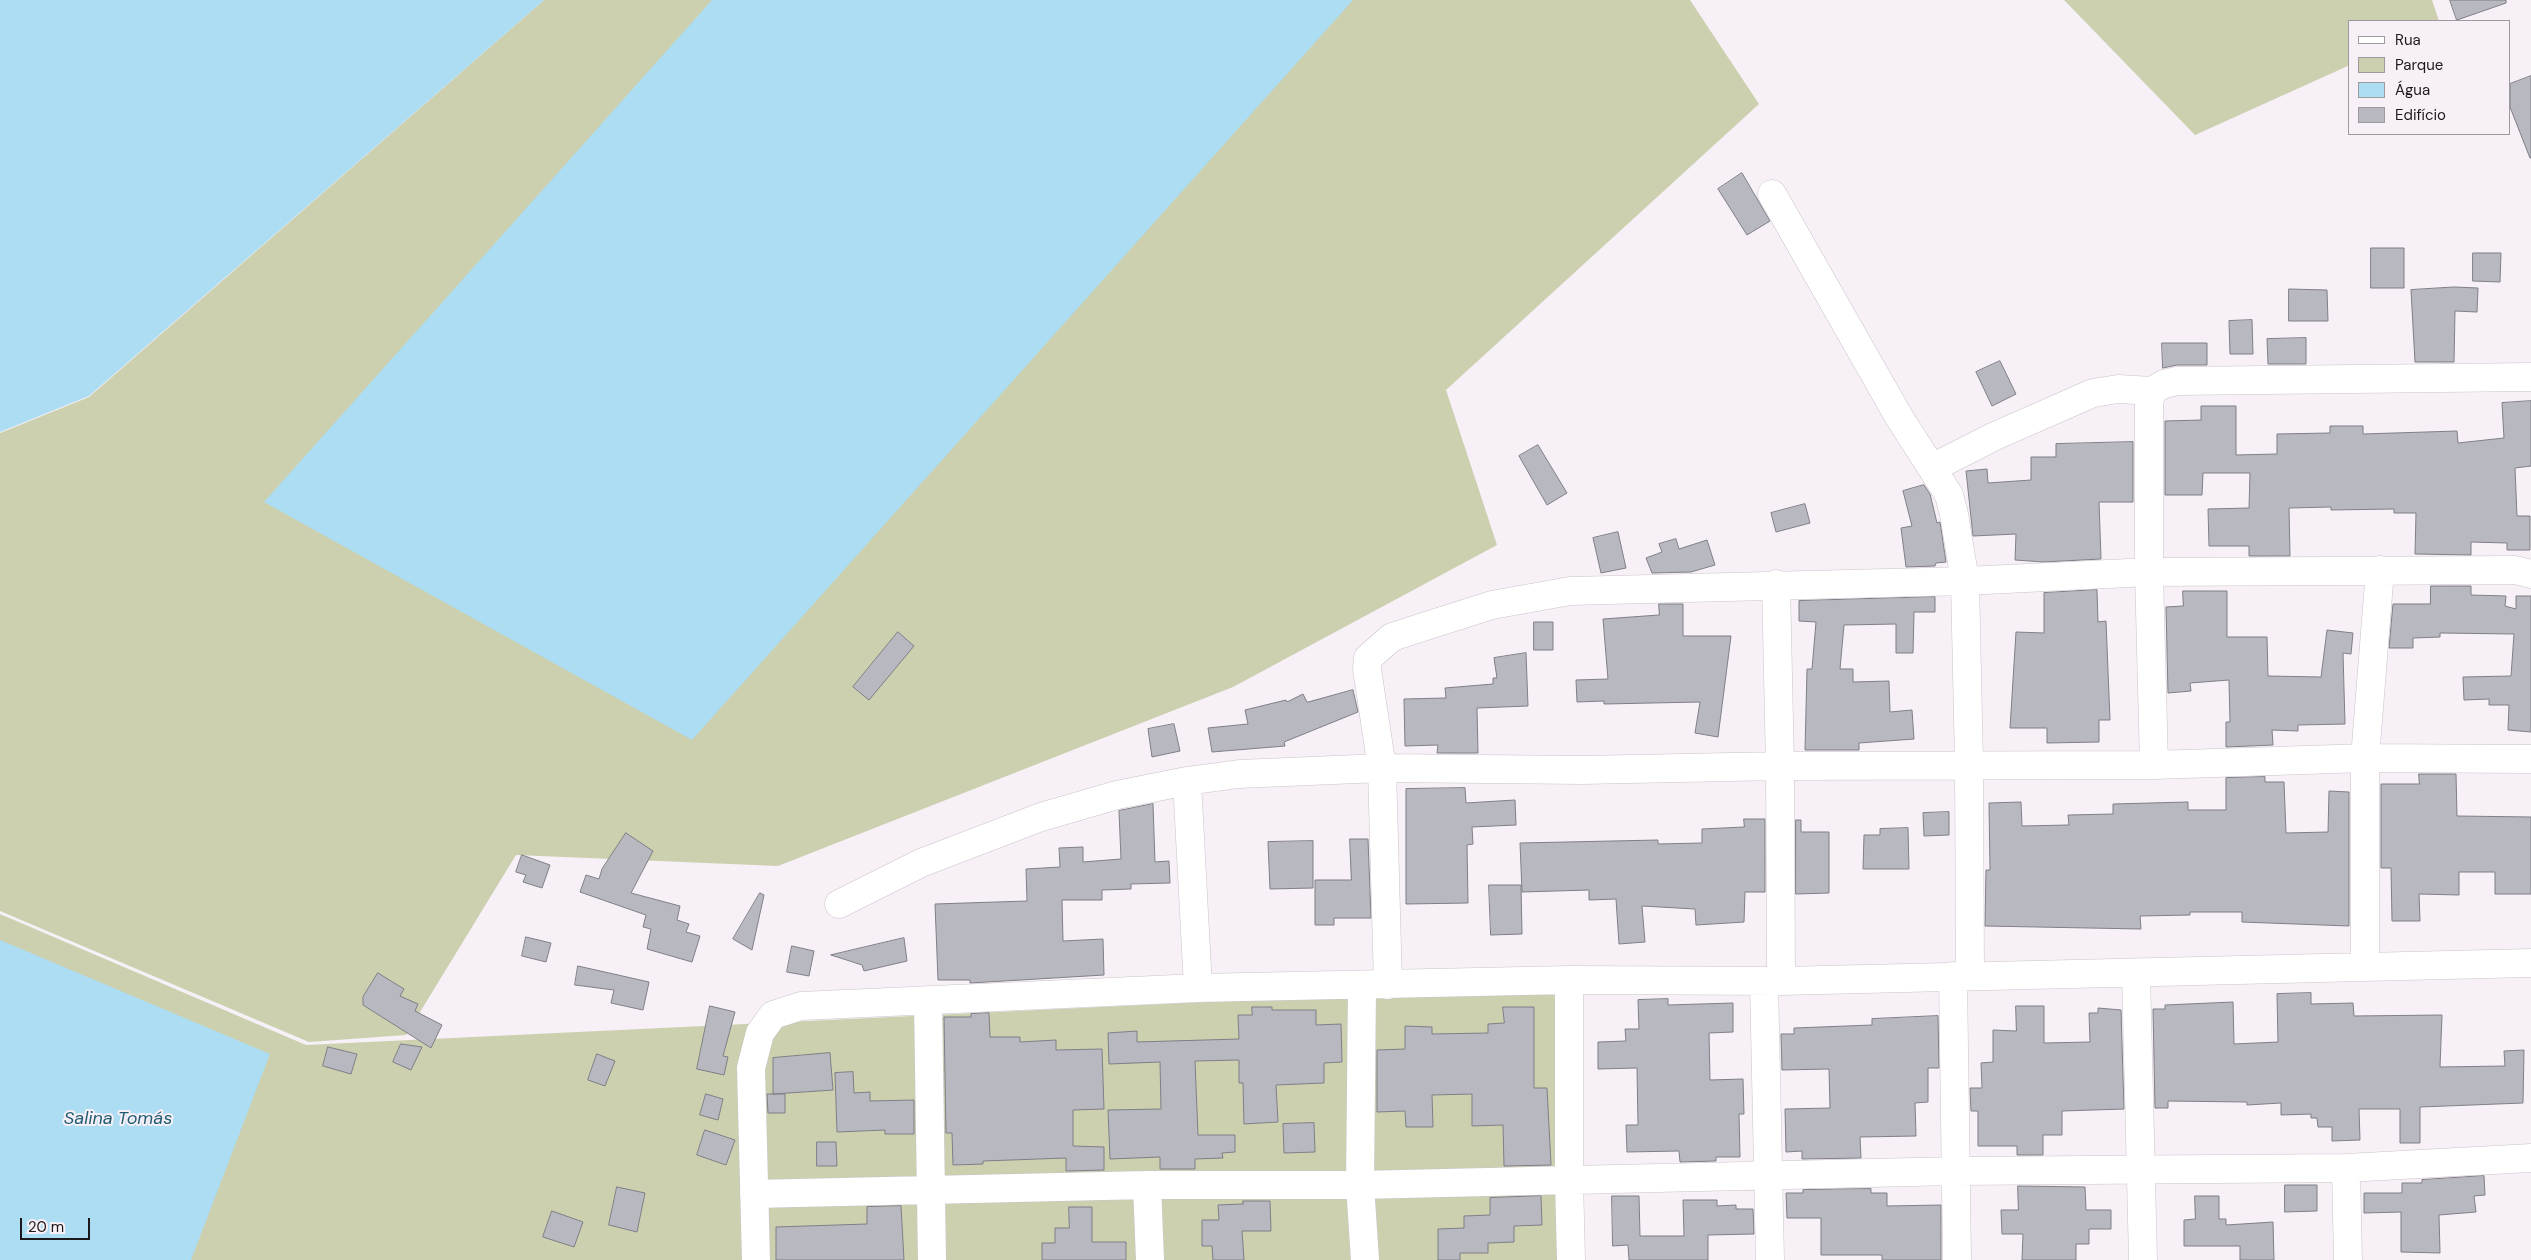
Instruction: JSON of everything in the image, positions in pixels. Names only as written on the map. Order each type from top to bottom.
[{"type":"street","points":[[1772,194],[1899,417],[1949,495],[1954,514],[1965,581],[1969,764],[1956,1172],[1957,1260]]},
{"type":"street","points":[[1932,468],[1995,436],[2093,393],[2118,389],[2152,391],[2164,384],[2177,381],[2531,377]]},
{"type":"street","points":[[2152,391],[2149,403],[2154,765]]},
{"type":"street","points":[[2365,967],[2365,758],[2380,570]]},
{"type":"street","points":[[1365,1260],[1360,1185],[1375,986],[1382,768],[1367,669],[1368,658],[1392,637],[1492,605],[1570,591],[1776,584],[1965,581],[2150,572],[2515,570],[2531,574]]},
{"type":"street","points":[[1770,1260],[1768,1177],[1780,766],[1776,584]]},
{"type":"street","points":[[839,904],[921,863],[1041,818],[1117,795],[1187,780],[1239,774],[1382,768],[1582,770],[1969,764],[2154,765],[2365,758],[2531,759]]},
{"type":"street","points":[[1187,780],[1198,988]]},
{"type":"street","points":[[756,1260],[751,1068],[760,1033],[773,1015],[801,1006],[1198,988],[1375,986],[1569,980],[1773,981],[1961,975],[2136,974],[2531,963]]},
{"type":"street","points":[[2136,974],[2143,1260]]},
{"type":"street","points":[[1569,980],[1568,1179],[1571,1260]]},
{"type":"street","points":[[928,1001],[932,1260]]},
{"type":"street","points":[[754,1194],[1147,1185],[1360,1185],[1956,1172],[2346,1168],[2531,1158]]},
{"type":"street","points":[[2346,1168],[2348,1260]]},
{"type":"street","points":[[1147,1185],[1150,1260]]},
{"type":"green space","points":[[544,0],[1690,0],[1759,104],[1446,390],[1497,545],[1233,687],[778,866],[516,855],[406,1035],[309,1042],[0,911],[0,433],[89,397]]},
{"type":"green space","points":[[2064,0],[2432,0],[2439,20],[2348,20],[2348,66],[2195,135]]},
{"type":"green space","points":[[0,914],[306,1045],[1561,985],[1573,1260],[0,1260]]},
{"type":"water","points":[[0,0],[544,0],[89,396],[0,432]]},
{"type":"water","points":[[712,0],[1353,0],[692,740],[264,502]]},
{"type":"water","name":"Salina Tomás","points":[[0,940],[270,1054],[191,1260],[0,1260]]},
{"type":"building","points":[[2450,0],[2506,0],[2506,3],[2457,20]]},
{"type":"building","points":[[2531,76],[2531,158],[2511,110],[2511,84]]},
{"type":"building","points":[[1742,173],[1770,221],[1747,235],[1718,189]]},
{"type":"building","points":[[2371,248],[2404,248],[2404,288],[2371,288]]},
{"type":"building","points":[[2473,253],[2501,253],[2500,282],[2473,281]]},
{"type":"building","points":[[2454,287],[2478,288],[2477,312],[2455,311],[2454,362],[2415,362],[2411,290]]},
{"type":"building","points":[[2289,289],[2327,290],[2328,321],[2289,321]]},
{"type":"building","points":[[2252,320],[2253,354],[2230,354],[2229,321]]},
{"type":"building","points":[[2306,338],[2306,364],[2268,364],[2267,339]]},
{"type":"building","points":[[2162,343],[2207,343],[2207,365],[2177,365],[2163,368]]},
{"type":"building","points":[[2000,361],[2016,394],[1992,406],[1976,372]]},
{"type":"building","points":[[2531,401],[2531,466],[2515,468],[2517,516],[2530,516],[2530,550],[2507,550],[2507,543],[2471,542],[2471,555],[2415,554],[2416,513],[2394,513],[2394,509],[2331,510],[2331,507],[2289,508],[2290,556],[2249,556],[2249,546],[2209,546],[2208,509],[2249,508],[2250,473],[2203,473],[2202,495],[2165,495],[2165,421],[2201,420],[2201,406],[2236,406],[2236,455],[2277,454],[2277,434],[2330,433],[2330,426],[2363,426],[2363,434],[2457,431],[2458,443],[2504,438],[2502,403]]},
{"type":"building","points":[[2133,442],[2133,502],[2099,502],[2101,559],[2043,562],[2015,560],[2016,534],[1973,536],[1966,471],[1987,469],[1988,483],[2031,480],[2031,457],[2056,457],[2056,444]]},
{"type":"building","points":[[1538,445],[1567,493],[1547,505],[1519,456]]},
{"type":"building","points":[[1924,485],[1930,494],[1937,523],[1940,522],[1946,562],[1936,563],[1935,566],[1906,567],[1901,528],[1912,526],[1903,491]]},
{"type":"building","points":[[1805,504],[1810,523],[1776,532],[1771,513]]},
{"type":"building","points":[[1618,532],[1626,568],[1601,573],[1593,538]]},
{"type":"building","points":[[1676,539],[1679,549],[1707,540],[1715,565],[1691,572],[1652,573],[1646,558],[1662,552],[1659,544]]},
{"type":"building","points":[[2431,586],[2471,586],[2471,595],[2506,596],[2505,606],[2516,609],[2516,596],[2531,596],[2531,732],[2508,730],[2509,705],[2489,705],[2489,699],[2464,700],[2463,677],[2511,676],[2514,634],[2440,633],[2440,637],[2413,638],[2413,648],[2389,648],[2393,604],[2430,604]]},
{"type":"building","points":[[2097,590],[2098,622],[2106,621],[2110,720],[2099,720],[2099,742],[2047,743],[2047,728],[2010,728],[2016,632],[2044,633],[2044,593]]},
{"type":"building","points":[[2183,591],[2227,591],[2227,637],[2267,637],[2268,676],[2321,677],[2327,630],[2353,633],[2351,654],[2343,653],[2345,724],[2298,725],[2298,731],[2272,730],[2273,745],[2226,747],[2226,722],[2230,722],[2229,680],[2190,683],[2191,691],[2168,693],[2166,607],[2183,606]]},
{"type":"building","points":[[1935,597],[1935,612],[1914,612],[1913,653],[1896,653],[1896,624],[1844,625],[1840,669],[1853,669],[1853,682],[1889,681],[1890,712],[1912,710],[1914,739],[1859,743],[1859,750],[1805,750],[1807,669],[1812,669],[1816,622],[1799,621],[1799,601]]},
{"type":"building","points":[[1659,604],[1683,604],[1683,636],[1731,636],[1718,737],[1695,733],[1700,702],[1604,704],[1604,701],[1577,702],[1576,680],[1608,679],[1603,619],[1659,615]]},
{"type":"building","points":[[1534,622],[1553,622],[1553,650],[1534,650]]},
{"type":"building","points":[[898,632],[914,646],[869,700],[853,687]]},
{"type":"building","points":[[1526,653],[1528,706],[1477,708],[1478,753],[1437,753],[1438,745],[1405,746],[1404,699],[1446,698],[1445,688],[1493,684],[1493,678],[1497,678],[1494,658]]},
{"type":"building","points":[[1353,690],[1358,712],[1284,742],[1285,746],[1212,752],[1208,728],[1248,724],[1245,710],[1286,700],[1287,702],[1303,694],[1307,702]]},
{"type":"building","points":[[1174,724],[1180,751],[1152,757],[1148,729]]},
{"type":"building","points":[[2419,774],[2456,774],[2457,816],[2531,817],[2531,894],[2495,894],[2495,872],[2459,872],[2459,895],[2419,894],[2420,921],[2392,921],[2391,868],[2381,868],[2381,784],[2419,784]]},
{"type":"building","points":[[2265,777],[2265,782],[2284,782],[2286,833],[2328,832],[2329,791],[2349,792],[2349,926],[2242,922],[2242,912],[2190,912],[2190,915],[2140,916],[2141,929],[1985,926],[1986,870],[1990,870],[1989,803],[2021,802],[2022,826],[2069,825],[2068,815],[2113,814],[2113,804],[2188,802],[2188,810],[2226,810],[2226,778]]},
{"type":"building","points":[[1465,788],[1466,803],[1515,800],[1516,825],[1472,827],[1473,844],[1467,845],[1468,903],[1406,904],[1406,789]]},
{"type":"building","points":[[1153,804],[1155,862],[1169,861],[1170,883],[1131,884],[1131,889],[1102,890],[1102,900],[1062,900],[1063,941],[1103,939],[1104,975],[970,983],[970,980],[938,980],[935,904],[1027,901],[1026,869],[1060,867],[1059,848],[1083,847],[1083,862],[1121,859],[1119,811]]},
{"type":"building","points":[[1949,812],[1949,835],[1924,836],[1923,813]]},
{"type":"building","points":[[1744,819],[1765,819],[1765,892],[1745,892],[1744,922],[1696,925],[1695,909],[1642,906],[1645,942],[1619,944],[1616,899],[1589,900],[1589,890],[1522,892],[1520,843],[1658,840],[1658,844],[1702,843],[1702,829],[1744,827]]},
{"type":"building","points":[[1796,820],[1801,820],[1801,832],[1829,832],[1829,893],[1796,894]]},
{"type":"building","points":[[1908,828],[1909,869],[1863,869],[1864,835],[1880,835],[1880,829]]},
{"type":"building","points":[[626,833],[653,851],[631,893],[680,906],[677,920],[689,924],[686,932],[700,936],[692,962],[647,949],[651,929],[643,927],[646,915],[580,892],[586,875],[599,879],[602,869]]},
{"type":"building","points":[[1350,839],[1368,839],[1371,918],[1334,918],[1334,925],[1315,925],[1315,880],[1351,880]]},
{"type":"building","points":[[1313,841],[1313,888],[1270,889],[1268,842]]},
{"type":"building","points":[[522,855],[550,865],[542,888],[523,882],[526,875],[516,872]]},
{"type":"building","points":[[1489,885],[1521,885],[1522,934],[1491,935]]},
{"type":"building","points":[[760,893],[764,895],[752,950],[733,939]]},
{"type":"building","points":[[526,937],[551,943],[546,962],[522,956]]},
{"type":"building","points":[[904,938],[907,961],[864,971],[862,965],[831,955]]},
{"type":"building","points":[[792,946],[814,951],[809,976],[787,972]]},
{"type":"building","points":[[578,966],[649,982],[643,1010],[611,1003],[614,990],[575,985]]},
{"type":"building","points":[[378,973],[404,989],[400,996],[418,1004],[415,1011],[442,1025],[431,1048],[363,1005],[363,997]]},
{"type":"building","points":[[2311,993],[2311,1004],[2353,1003],[2354,1016],[2442,1015],[2440,1067],[2505,1066],[2504,1051],[2524,1050],[2523,1103],[2420,1107],[2420,1143],[2400,1143],[2400,1109],[2359,1109],[2360,1140],[2332,1141],[2332,1127],[2318,1127],[2317,1118],[2311,1118],[2311,1114],[2281,1115],[2281,1103],[2247,1105],[2247,1102],[2168,1101],[2168,1108],[2155,1108],[2153,1009],[2165,1009],[2165,1005],[2233,1002],[2234,1044],[2278,1042],[2277,994]]},
{"type":"building","points":[[1668,999],[1668,1005],[1733,1003],[1733,1032],[1709,1033],[1710,1080],[1743,1079],[1744,1114],[1739,1114],[1740,1157],[1716,1157],[1716,1161],[1680,1162],[1679,1151],[1627,1152],[1626,1125],[1638,1125],[1637,1068],[1598,1069],[1598,1042],[1626,1041],[1625,1029],[1639,1029],[1638,1000]]},
{"type":"building","points":[[710,1006],[735,1012],[723,1056],[728,1057],[724,1075],[697,1069]]},
{"type":"building","points":[[2016,1006],[2044,1006],[2044,1043],[2090,1042],[2089,1013],[2098,1013],[2098,1008],[2121,1010],[2124,1109],[2062,1111],[2062,1135],[2043,1135],[2043,1155],[2017,1155],[2017,1146],[1978,1146],[1978,1111],[1971,1111],[1970,1088],[1982,1088],[1981,1063],[1993,1062],[1993,1030],[2016,1031]]},
{"type":"building","points":[[1252,1007],[1272,1007],[1272,1010],[1316,1010],[1316,1025],[1341,1024],[1342,1062],[1324,1063],[1324,1083],[1276,1085],[1278,1122],[1244,1124],[1243,1083],[1239,1083],[1239,1060],[1195,1061],[1198,1135],[1235,1135],[1235,1152],[1222,1153],[1223,1158],[1195,1159],[1195,1169],[1160,1169],[1160,1157],[1110,1159],[1108,1110],[1161,1109],[1160,1062],[1109,1064],[1108,1033],[1137,1031],[1137,1042],[1239,1039],[1238,1015],[1252,1015]]},
{"type":"building","points":[[1503,1007],[1534,1007],[1534,1088],[1547,1088],[1551,1165],[1504,1166],[1503,1125],[1472,1126],[1472,1094],[1432,1095],[1433,1127],[1406,1127],[1405,1111],[1377,1112],[1377,1050],[1405,1049],[1405,1026],[1432,1027],[1432,1034],[1488,1033],[1488,1024],[1504,1023]]},
{"type":"building","points":[[989,1013],[990,1037],[1020,1037],[1020,1042],[1056,1040],[1056,1050],[1102,1049],[1104,1109],[1073,1110],[1073,1146],[1104,1147],[1104,1170],[1066,1171],[1066,1158],[983,1161],[983,1164],[953,1165],[952,1133],[946,1133],[944,1017],[971,1017],[971,1014]]},
{"type":"building","points":[[1938,1016],[1939,1068],[1928,1068],[1928,1102],[1915,1103],[1916,1136],[1860,1137],[1861,1158],[1802,1159],[1802,1151],[1786,1152],[1785,1109],[1830,1108],[1829,1069],[1782,1070],[1781,1034],[1794,1034],[1794,1028],[1872,1025],[1872,1019]]},
{"type":"building","points":[[401,1044],[422,1047],[411,1070],[393,1062]]},
{"type":"building","points":[[328,1047],[357,1054],[351,1074],[323,1066]]},
{"type":"building","points":[[830,1053],[833,1090],[773,1094],[773,1058]]},
{"type":"building","points":[[597,1054],[615,1061],[605,1086],[588,1080]]},
{"type":"building","points":[[853,1072],[854,1093],[870,1092],[870,1101],[914,1100],[914,1134],[885,1134],[885,1130],[837,1132],[835,1073]]},
{"type":"building","points":[[706,1094],[723,1099],[718,1120],[700,1115]]},
{"type":"building","points":[[767,1094],[785,1094],[785,1113],[768,1113]]},
{"type":"building","points":[[1314,1123],[1315,1152],[1284,1153],[1283,1124]]},
{"type":"building","points":[[705,1130],[735,1140],[726,1165],[697,1155]]},
{"type":"building","points":[[817,1142],[836,1142],[837,1166],[817,1166]]},
{"type":"building","points":[[2484,1176],[2485,1195],[2474,1196],[2476,1212],[2439,1215],[2440,1253],[2401,1252],[2401,1212],[2364,1213],[2364,1193],[2402,1193],[2402,1183],[2422,1183],[2422,1180]]},
{"type":"building","points":[[2285,1185],[2317,1185],[2317,1211],[2285,1212]]},
{"type":"building","points":[[2018,1186],[2085,1187],[2086,1210],[2111,1210],[2111,1229],[2089,1229],[2089,1244],[2076,1244],[2076,1260],[2022,1260],[2023,1234],[2002,1234],[2001,1210],[2018,1210]]},
{"type":"building","points":[[617,1187],[645,1193],[637,1232],[609,1225]]},
{"type":"building","points":[[1871,1189],[1871,1193],[1887,1193],[1887,1206],[1941,1205],[1941,1260],[1882,1260],[1882,1255],[1821,1255],[1821,1218],[1787,1218],[1786,1193],[1803,1193],[1803,1190]]},
{"type":"building","points":[[1541,1196],[1542,1225],[1514,1226],[1514,1242],[1488,1243],[1488,1253],[1460,1253],[1460,1260],[1438,1260],[1438,1229],[1464,1228],[1464,1216],[1490,1215],[1490,1198]]},
{"type":"building","points":[[1612,1196],[1639,1196],[1640,1236],[1684,1236],[1683,1200],[1717,1200],[1717,1206],[1736,1205],[1736,1209],[1753,1209],[1754,1234],[1708,1235],[1708,1260],[1629,1260],[1628,1245],[1613,1246]]},
{"type":"building","points":[[2195,1196],[2219,1196],[2219,1219],[2226,1219],[2226,1225],[2273,1222],[2274,1260],[2240,1260],[2240,1246],[2184,1246],[2184,1220],[2195,1219]]},
{"type":"building","points":[[1243,1201],[1270,1201],[1271,1231],[1242,1231],[1244,1260],[1213,1260],[1212,1246],[1202,1246],[1202,1220],[1219,1220],[1218,1205],[1243,1204]]},
{"type":"building","points":[[901,1206],[904,1260],[776,1260],[776,1227],[867,1224],[867,1207]]},
{"type":"building","points":[[1069,1207],[1092,1207],[1092,1242],[1126,1242],[1126,1260],[1042,1260],[1042,1243],[1055,1243],[1055,1228],[1069,1228]]},
{"type":"building","points":[[552,1211],[583,1222],[574,1247],[543,1237]]}]
